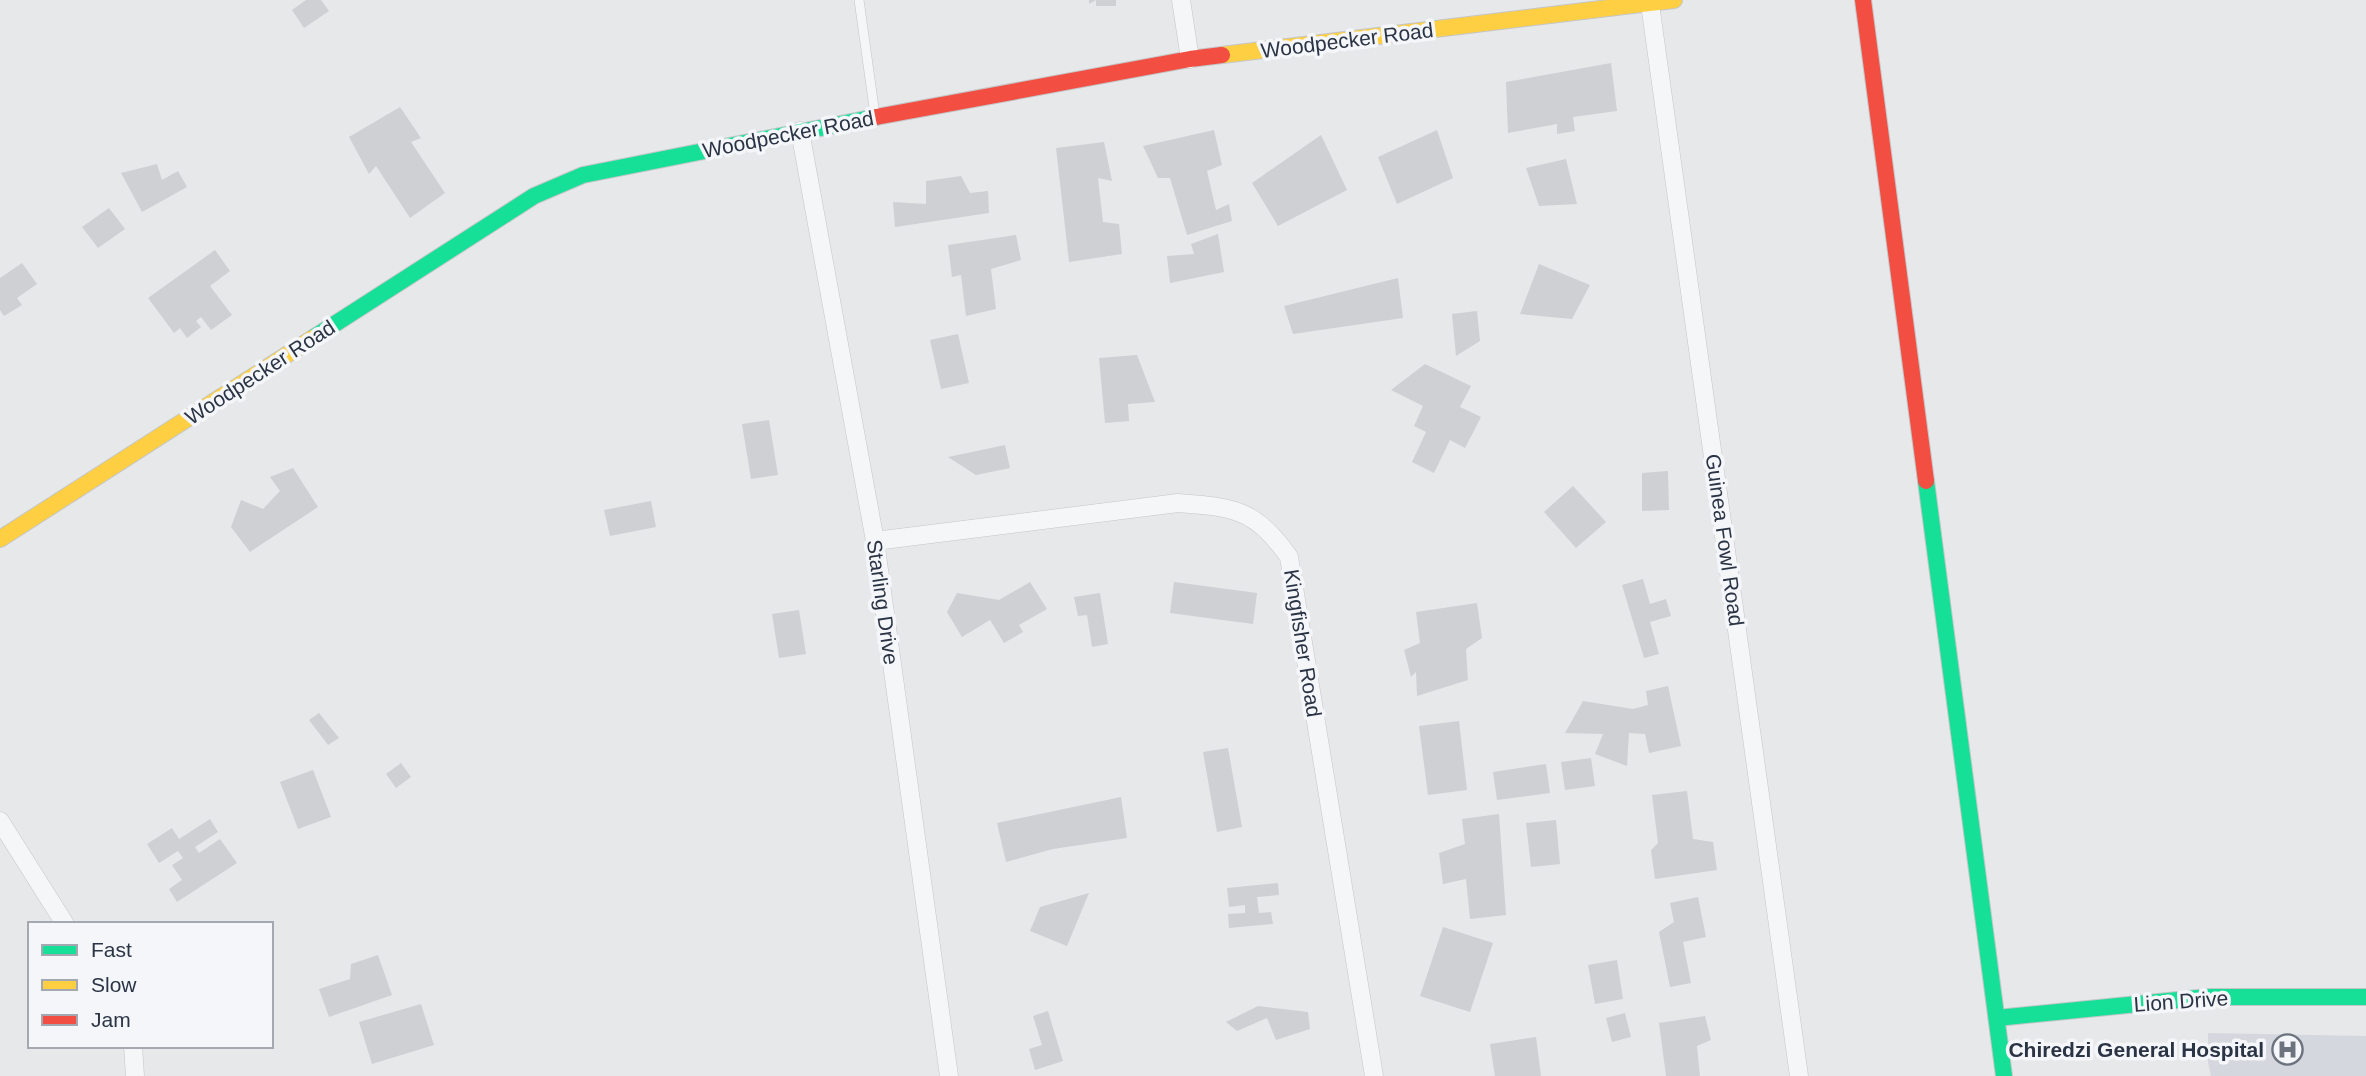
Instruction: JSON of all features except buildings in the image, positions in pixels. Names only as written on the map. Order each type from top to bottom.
[{"type":"street","points":[[1181,0],[1190,60]]},
{"type":"street","name":"Woodpecker Road","points":[[0,539],[534,195],[583,175],[800,131],[1190,60],[1674,0]]},
{"type":"street","points":[[1863,0],[2004,1076]]},
{"type":"street","name":"Guinea Fowl Road","points":[[1650,2],[1799,1076]]},
{"type":"street","name":"Starling Drive","points":[[800,131],[875,541],[949,1076]]},
{"type":"street","name":"Kingfisher Road","points":[[875,541],[1178,503],[1217,506],[1248,515],[1271,532],[1289,557],[1374,1076]]},
{"type":"street","points":[[0,821],[64,922]]},
{"type":"street","name":"Lion Drive","points":[[1997,1018],[2208,997],[2366,997]]},
{"type":"street","points":[[133,1048],[135,1076]]},
{"type":"lane","points":[[859,0],[876,117]]},
{"type":"shaded area","name":"Chiredzi General Hospital","points":[[2208,1033],[2366,1036],[2366,1076],[2211,1076]]},
{"type":"traffic: fast","points":[[313,338],[534,196],[583,175],[876,117]]},
{"type":"traffic: fast","points":[[1926,481],[2004,1076]]},
{"type":"traffic: fast","points":[[1997,1018],[2208,997],[2366,997]]},
{"type":"traffic: slow","points":[[1222,55],[1674,0]]},
{"type":"traffic: slow","points":[[0,539],[313,338]]},
{"type":"traffic: jam","points":[[1863,0],[1926,481]]},
{"type":"traffic: jam","points":[[876,117],[1222,55]]},
{"type":"place","name":"Chiredzi General Hospital","points":[[2287,1049]]}]
